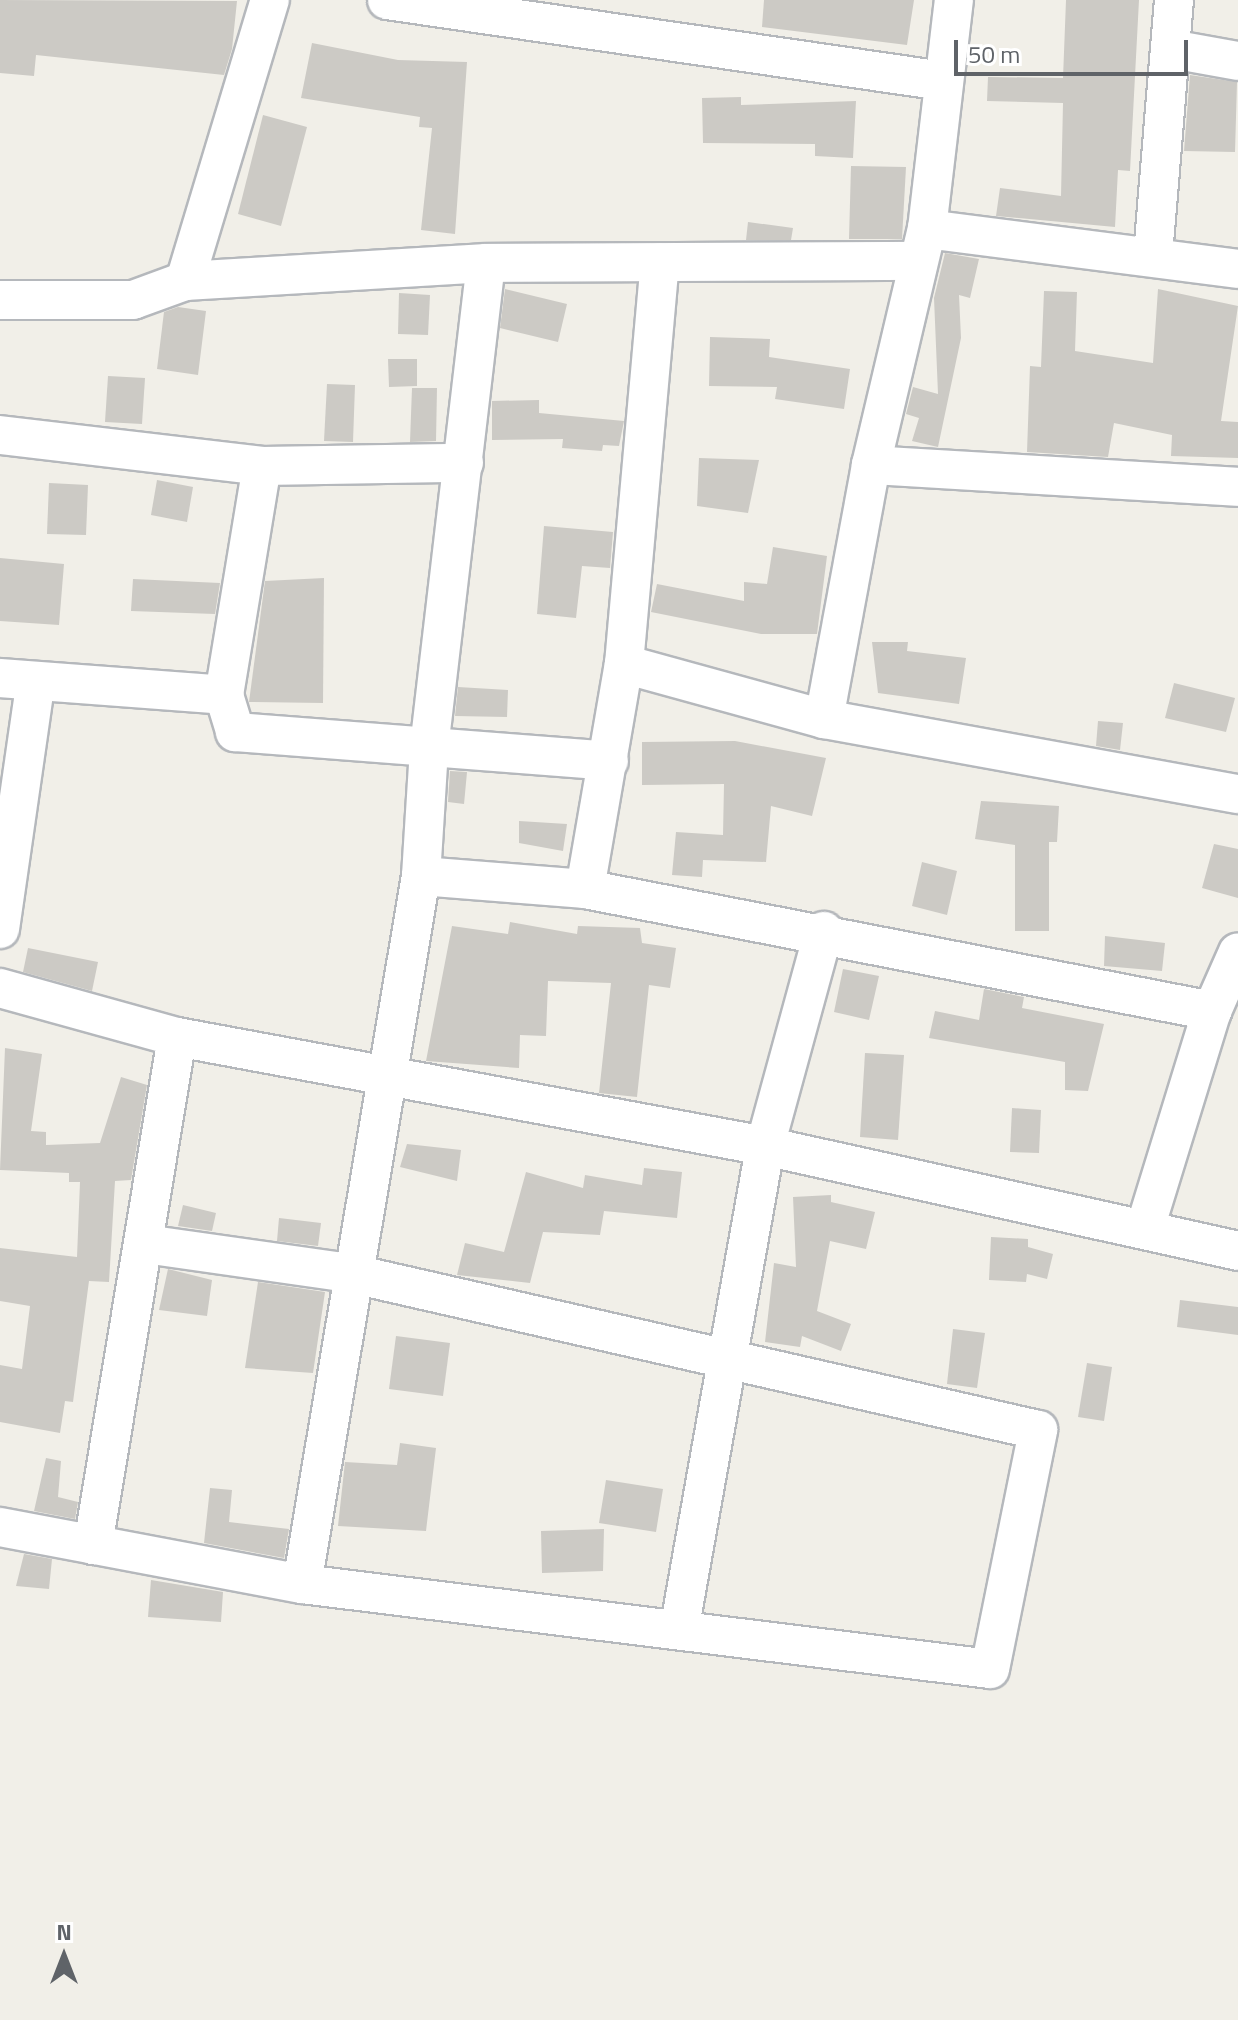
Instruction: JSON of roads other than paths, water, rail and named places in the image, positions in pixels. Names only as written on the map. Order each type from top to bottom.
[{"type":"street","points":[[185,281],[270,0]]},
{"type":"street","points":[[387,0],[943,81]]},
{"type":"street","points":[[824,719],[871,465],[922,245],[954,0]]},
{"type":"street","points":[[1153,255],[1174,0]]},
{"type":"street","points":[[1171,49],[1238,61]]},
{"type":"street","points":[[0,300],[133,300],[185,281],[486,263],[660,263],[922,245],[1153,255],[1238,269]]},
{"type":"street","points":[[302,1584],[349,1273],[394,1073],[421,876],[429,748],[486,263]]},
{"type":"street","points":[[585,889],[624,664],[660,263]]},
{"type":"street","points":[[0,435],[262,466],[464,463]]},
{"type":"street","points":[[871,465],[1238,487]]},
{"type":"street","points":[[262,466],[224,695],[235,732],[609,761]]},
{"type":"street","points":[[624,664],[824,719],[1238,794]]},
{"type":"street","points":[[0,929],[18,681],[224,695]]},
{"type":"street","points":[[421,876],[585,889],[824,931],[1212,1011]]},
{"type":"street","points":[[680,1625],[765,1146],[824,931]]},
{"type":"street","points":[[1146,1225],[1212,1011],[1238,952]]},
{"type":"street","points":[[0,988],[177,1037],[394,1073],[765,1146],[1146,1225],[1238,1251]]},
{"type":"street","points":[[93,1545],[146,1244],[177,1037]]},
{"type":"street","points":[[0,1527],[302,1584],[680,1625],[990,1669],[1038,1430],[349,1273],[146,1244]]}]
